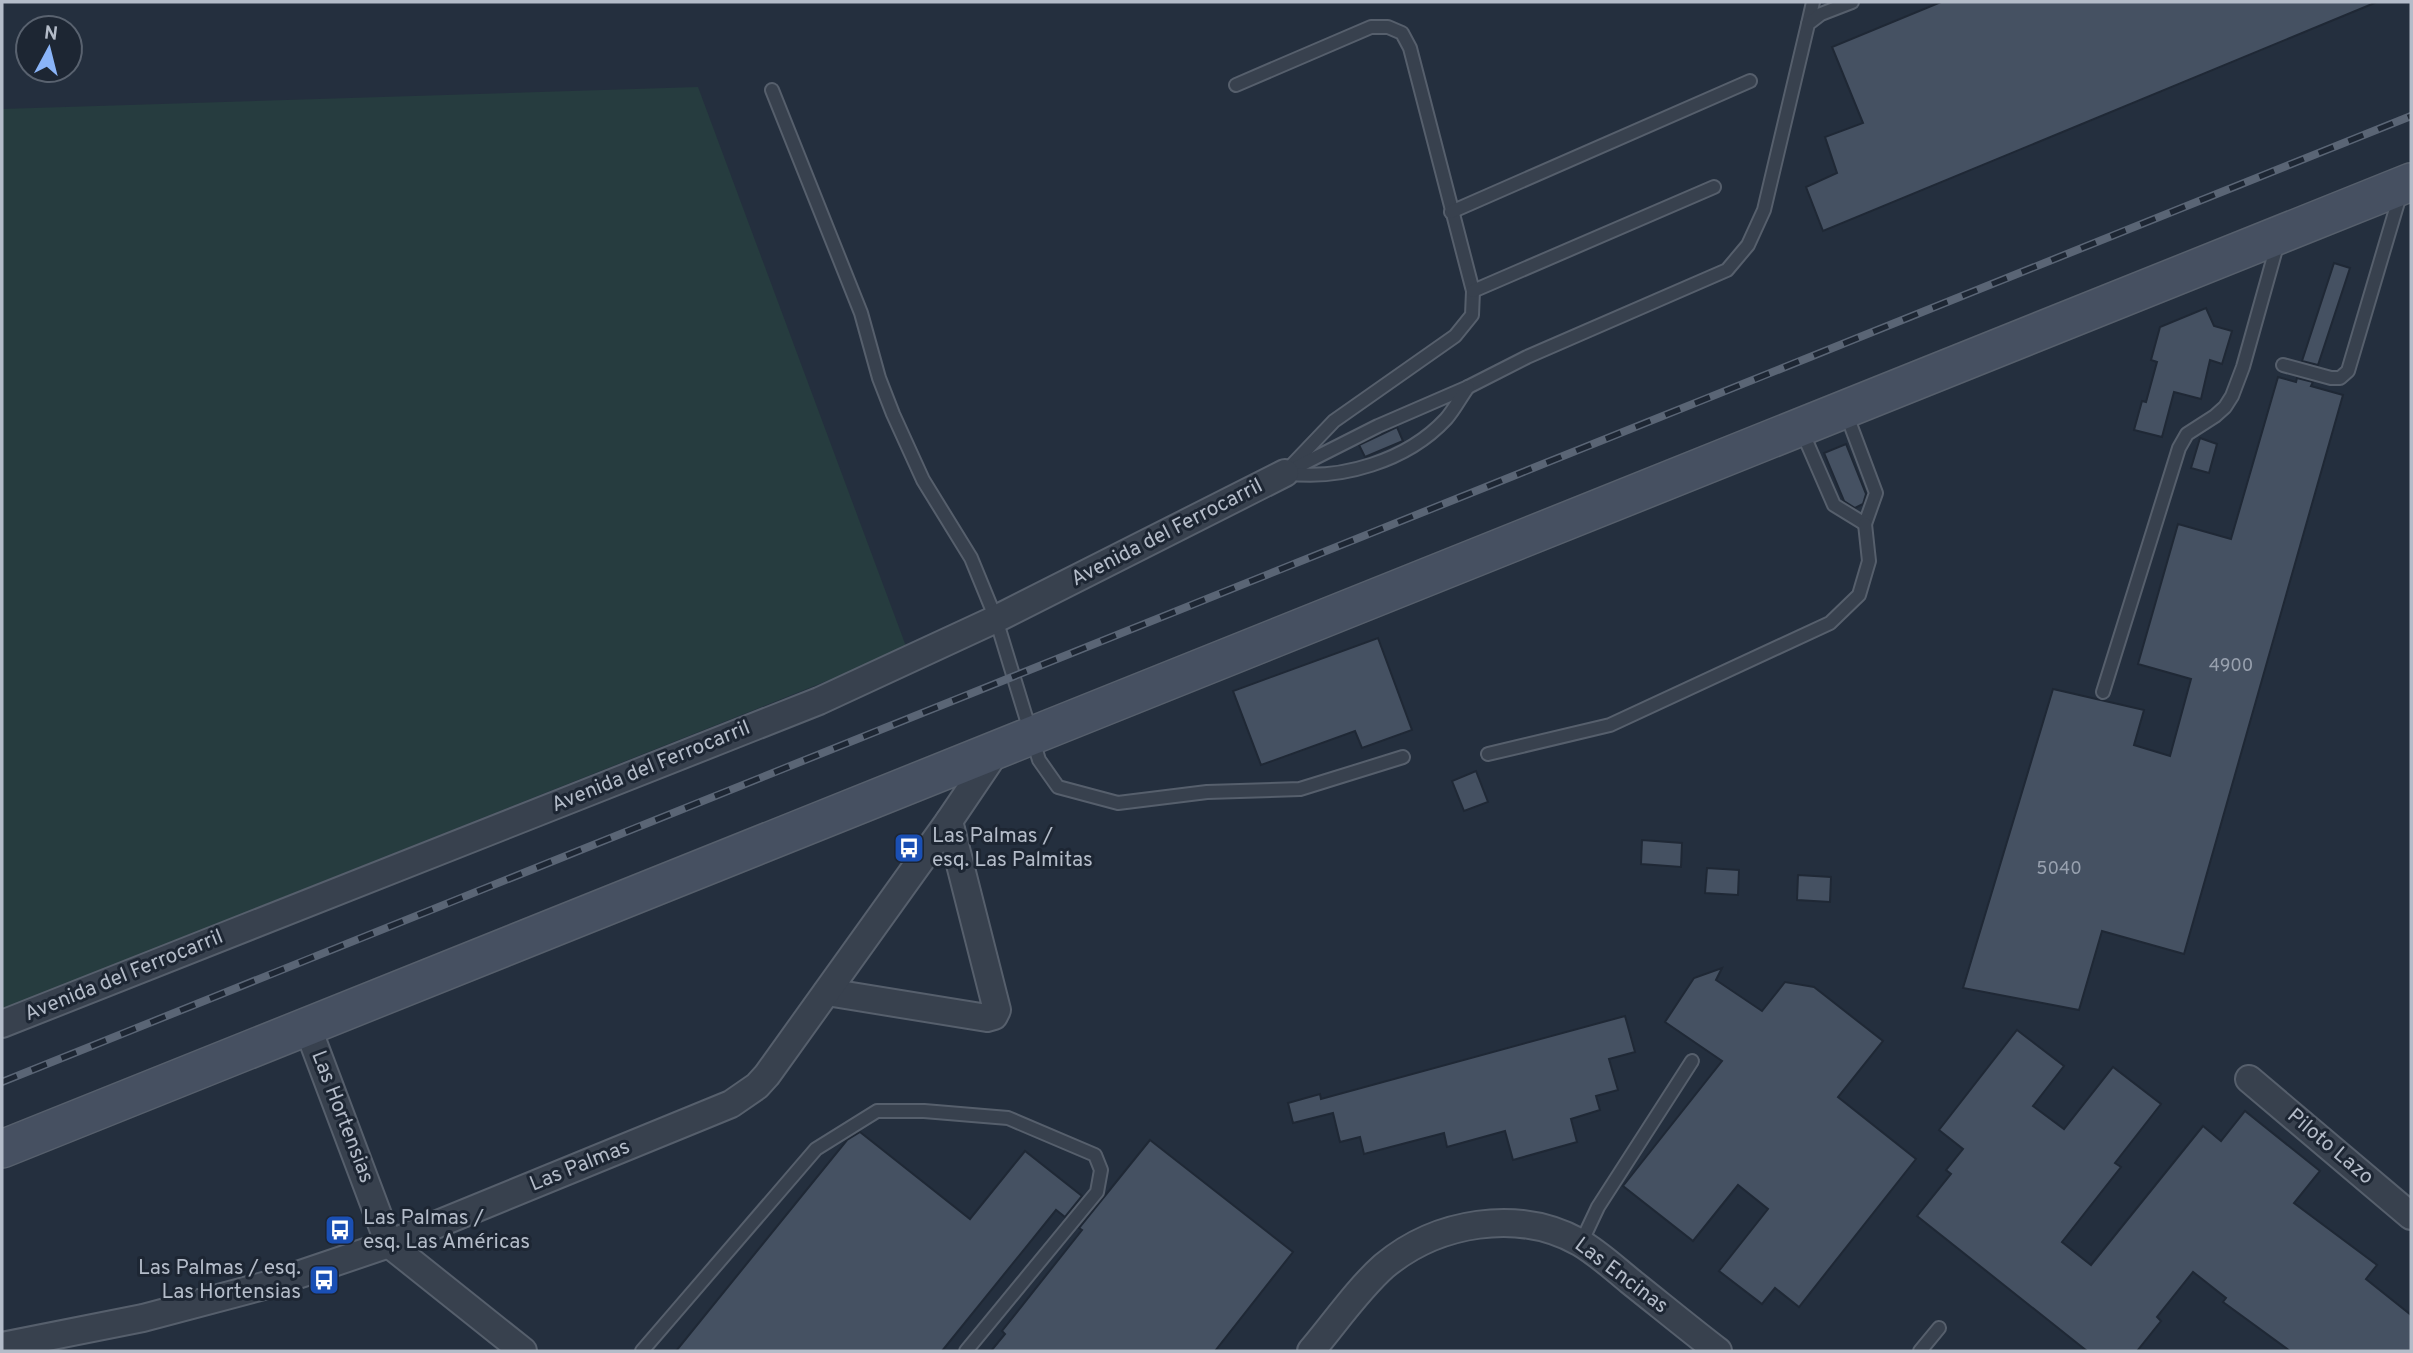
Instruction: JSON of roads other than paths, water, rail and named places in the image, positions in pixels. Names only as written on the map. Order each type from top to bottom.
[{"type":"main road","points":[[2,1149],[2409,185]]},
{"type":"street","name":"Avenida del Ferrocarril","points":[[2,1024],[819,701],[996,619],[1285,473]]},
{"type":"street","name":"Las Palmas","points":[[2,1346],[169,1311],[271,1284],[389,1244],[731,1104],[757,1086],[767,1075],[997,750]]},
{"type":"street","points":[[827,992],[987,1018],[994,1016],[997,1010],[949,821]]},
{"type":"street","name":"Las Hortensias","points":[[307,1026],[389,1244]]},
{"type":"street","name":"Piloto Lazo","points":[[2249,1079],[2411,1216]]},
{"type":"street","name":"Las Encinas","points":[[1311,1351],[1383,1267],[1423,1240],[1468,1227],[1517,1224],[1542,1228],[1581,1243],[1718,1351]]},
{"type":"street","points":[[389,1244],[523,1351]]},
{"type":"lane","points":[[1285,473],[1527,357],[1727,270],[1738,259],[1764,210],[1813,2]]},
{"type":"lane","points":[[1808,24],[1821,14],[1852,2]]},
{"type":"lane","points":[[1236,85],[1370,27],[1388,27],[1402,33],[1410,48],[1473,291],[1472,315],[1455,336],[1334,421],[1285,473]]},
{"type":"lane","points":[[1451,212],[1750,81]]},
{"type":"lane","points":[[772,90],[861,313],[879,378],[902,437],[923,480],[971,558],[996,619],[1039,760],[1058,787],[1118,803],[1207,792],[1300,789],[1404,757]]},
{"type":"lane","points":[[2283,365],[2331,379],[2340,379],[2348,371],[2409,185]]},
{"type":"lane","points":[[1473,291],[1714,187]]},
{"type":"lane","points":[[2103,692],[2179,447],[2187,434],[2215,416],[2232,396],[2243,367],[2280,235]]},
{"type":"lane","points":[[1285,473],[1306,476],[1341,472],[1366,466],[1410,448],[1446,419],[1468,387]]},
{"type":"lane","points":[[1488,754],[1610,725],[1830,623],[1859,595],[1869,561],[1866,524],[1876,493],[1845,410]]},
{"type":"lane","points":[[1800,427],[1834,505],[1866,524]]},
{"type":"lane","points":[[1581,1243],[1598,1207],[1692,1061]]},
{"type":"lane","points":[[642,1351],[816,1149],[877,1111],[924,1111],[1008,1118],[1096,1154],[1101,1170],[1097,1192],[967,1351]]},
{"type":"lane","points":[[1920,1351],[1939,1328]]},
{"type":"railway","points":[[2,1082],[2411,116]]},
{"type":"place","name":"Las Palmas / esq. Las Palmitas","points":[[909,848]]},
{"type":"place","name":"Las Palmas / esq. Las Américas","points":[[340,1230]]},
{"type":"place","name":"Las Palmas / esq. Las Hortensias","points":[[324,1280]]}]
